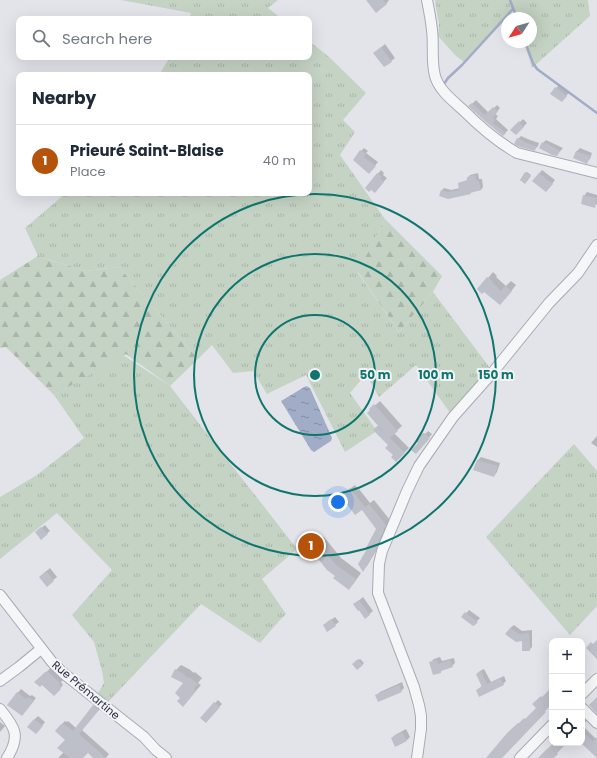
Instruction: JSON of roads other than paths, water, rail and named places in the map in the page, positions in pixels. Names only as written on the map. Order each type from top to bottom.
[{"type":"street","points":[[427,0],[432,30],[434,71],[436,79],[450,98],[485,131],[517,153],[597,173]]},
{"type":"street","points":[[417,758],[421,729],[421,716],[414,687],[378,593],[379,564],[382,551],[419,466],[453,417],[493,372],[549,304],[578,273],[597,245]]},
{"type":"street","name":"Rue Prémartine","points":[[0,595],[41,649],[63,673],[144,737],[166,758]]},
{"type":"street","points":[[0,681],[20,667],[41,649]]},
{"type":"street","points":[[585,691],[597,679]]},
{"type":"street","points":[[0,709],[14,729],[15,740],[12,750],[7,758]]},
{"type":"street","points":[[584,710],[597,723]]},
{"type":"street","points":[[520,758],[549,728]]},
{"type":"water","points":[[306,386],[310,388],[332,438],[331,441],[314,452],[311,450],[281,401]]},
{"type":"waterway","points":[[510,0],[515,12]]},
{"type":"waterway","points":[[444,84],[513,9]]},
{"type":"waterway","points":[[527,48],[537,69],[597,113]]},
{"type":"place","name":"Prieuré Saint-Blaise","points":[[311,546]]}]
